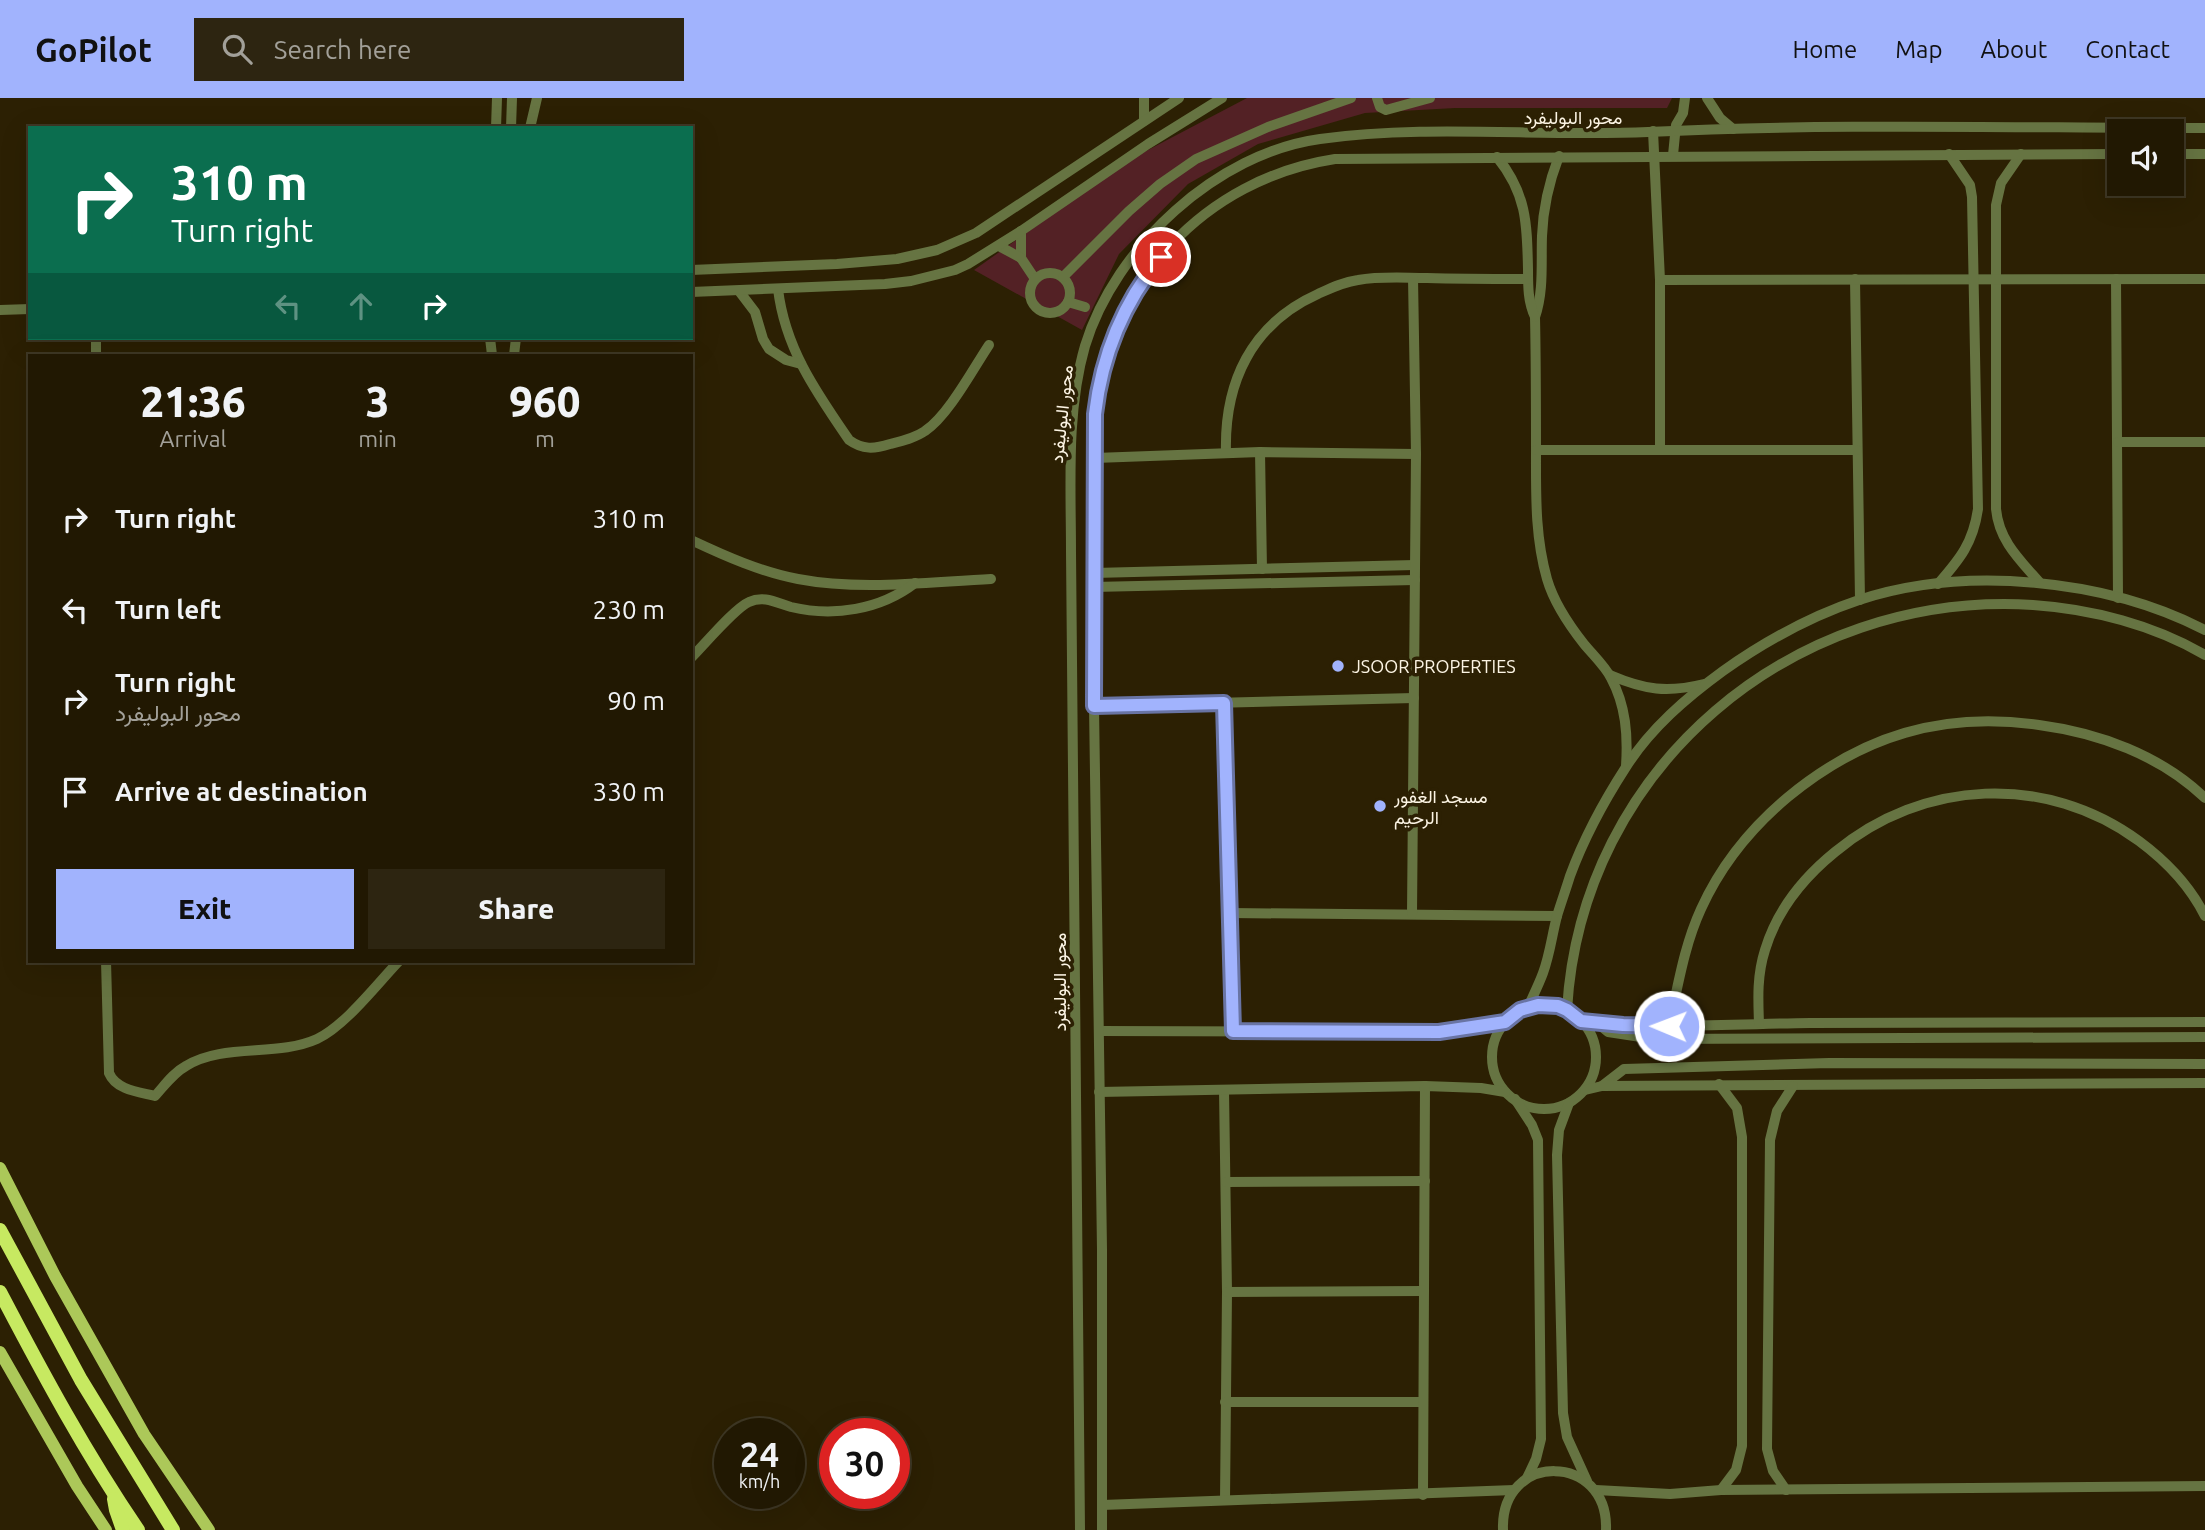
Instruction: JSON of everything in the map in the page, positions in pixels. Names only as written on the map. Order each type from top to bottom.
[{"type":"highway","points":[[0,1230],[81,1380],[173,1530]]},
{"type":"highway","points":[[0,1292],[72,1426],[138,1530]]},
{"type":"highway","points":[[114,1495],[122,1530]]},
{"type":"main road","points":[[0,1168],[55,1276],[144,1434],[209,1530]]},
{"type":"main road","points":[[0,1352],[65,1466],[106,1530]]},
{"type":"street","points":[[496,126],[497,98]]},
{"type":"street","points":[[511,126],[512,98]]},
{"type":"street","points":[[530,126],[537,98]]},
{"type":"street","points":[[1144,98],[1144,121]]},
{"type":"street","points":[[693,292],[911,281],[955,270],[999,246],[1148,144],[1222,98]]},
{"type":"street","points":[[1063,277],[1129,211],[1160,184],[1196,159],[1268,127],[1351,98]]},
{"type":"street","points":[[1377,98],[1380,107],[1386,110],[1430,98]]},
{"type":"street","points":[[1673,155],[1675,131],[1684,111],[1685,98]]},
{"type":"street","points":[[1707,98],[1720,118],[1733,129]]},
{"type":"street","points":[[693,270],[837,264],[897,259],[937,250],[976,233],[1144,121],[1171,99]]},
{"type":"street","name":"محور البوليفرد","points":[[1080,1530],[1071,457],[1077,384],[1085,348],[1121,274],[1148,238],[1177,208],[1243,163],[1316,139],[1393,133],[2205,128]]},
{"type":"street","points":[[1653,131],[1660,280],[1660,450]]},
{"type":"street","points":[[1938,584],[1963,555],[1971,541],[1978,509],[1972,197],[1970,185],[1950,154]]},
{"type":"street","points":[[2021,154],[2006,173],[1997,194],[1997,521],[2006,541],[2040,583]]},
{"type":"street","name":"محور البوليفرد","points":[[1102,1530],[1100,1093],[1093,587],[1095,458],[1097,394],[1106,356],[1119,320],[1138,287],[1161,257],[1187,230],[1216,207],[1262,179],[1316,162],[1353,158],[2107,154]]},
{"type":"street","points":[[2184,154],[2205,154]]},
{"type":"street","points":[[1559,156],[1549,185],[1543,217],[1541,295],[1535,317],[1539,550],[1548,583],[1562,613],[1610,675],[1620,699],[1628,744],[1626,767]]},
{"type":"street","points":[[1497,157],[1512,177],[1525,210],[1529,301],[1535,317]]},
{"type":"street","points":[[1021,231],[1021,258]]},
{"type":"street","points":[[999,246],[1021,258],[1035,279]]},
{"type":"street","points":[[1052,273],[1063,277],[1070,289],[1068,302],[1051,313],[1039,309],[1031,298],[1030,291],[1035,279],[1052,273]]},
{"type":"street","points":[[1226,453],[1225,425],[1239,371],[1252,347],[1270,325],[1302,301],[1339,284],[1381,278],[1528,279]]},
{"type":"street","points":[[1412,914],[1416,454],[1413,278]]},
{"type":"street","points":[[1855,279],[1860,600]]},
{"type":"street","points":[[2116,279],[2118,598]]},
{"type":"street","points":[[1660,280],[2205,279]]},
{"type":"street","points":[[778,289],[786,331],[801,364],[849,440],[866,449],[913,437],[933,426],[989,345]]},
{"type":"street","points":[[739,290],[755,312],[769,349],[786,360],[801,364]]},
{"type":"street","points":[[1068,302],[1086,307]]},
{"type":"street","points":[[0,310],[28,309]]},
{"type":"street","points":[[2118,442],[2205,442]]},
{"type":"street","points":[[1536,450],[1857,450]]},
{"type":"street","points":[[1095,458],[1260,452],[1416,454]]},
{"type":"street","points":[[1260,452],[1262,569]]},
{"type":"street","points":[[693,542],[749,564],[795,578],[853,585],[991,579]]},
{"type":"street","points":[[1094,573],[1415,565]]},
{"type":"street","points":[[1093,587],[1415,580]]},
{"type":"street","points":[[1528,1007],[1543,972],[1557,916],[1582,846],[1626,767],[1648,737],[1678,706],[1747,654],[1821,616],[1860,600],[1938,584],[1987,580],[2072,587],[2154,608],[2205,630]]},
{"type":"street","points":[[693,657],[740,608],[754,600],[765,599],[812,610],[855,609],[888,600],[916,582]]},
{"type":"street","points":[[1567,1010],[1571,964],[1584,910],[1605,853],[1634,801],[1671,753],[1706,717],[1737,692],[1788,660],[1843,635],[1901,616],[1937,608],[1998,604],[2048,606],[2109,618],[2156,632],[2205,655]]},
{"type":"street","points":[[1610,675],[1635,686],[1659,690],[1684,689],[1707,683]]},
{"type":"street","points":[[1094,706],[1414,698]]},
{"type":"street","points":[[1224,703],[1233,1031]]},
{"type":"street","points":[[1669,1026],[1691,933],[1712,887],[1741,844],[1776,807],[1822,771],[1871,744],[1912,730],[1956,722],[2000,721],[2070,729],[2137,752],[2168,770],[2205,798]]},
{"type":"street","points":[[1759,1023],[1758,980],[1765,949],[1777,919],[1794,892],[1815,868],[1867,828],[1896,813],[1928,802],[1961,795],[1995,794],[2037,796],[2078,807],[2116,825],[2150,850],[2177,875],[2205,916]]},
{"type":"street","points":[[1231,912],[1557,916]]},
{"type":"street","points":[[106,963],[111,1079],[121,1086],[155,1096],[173,1075],[199,1059],[295,1046],[319,1038],[333,1029],[397,963]]},
{"type":"street","points":[[1548,1005],[1567,1010],[1581,1021],[1593,1039],[1596,1060],[1591,1080],[1585,1090],[1569,1103],[1551,1109],[1532,1108],[1505,1092],[1494,1073],[1494,1041],[1505,1022],[1520,1010],[1548,1005]]},
{"type":"street","points":[[1581,1021],[1669,1026],[1759,1023],[2205,1022]]},
{"type":"street","points":[[1099,1031],[1439,1032],[1505,1022]]},
{"type":"street","points":[[1597,1022],[1608,1032],[1654,1039],[2205,1037]]},
{"type":"street","points":[[1602,1086],[1624,1069],[1829,1063],[2205,1064]]},
{"type":"street","points":[[1585,1090],[1602,1086],[1719,1084],[2203,1084]]},
{"type":"street","points":[[1719,1084],[1737,1108],[1742,1137],[1742,1446],[1736,1470],[1721,1490]]},
{"type":"street","points":[[1100,1093],[1425,1086],[1482,1088],[1505,1092]]},
{"type":"street","points":[[1423,1494],[1425,1086]]},
{"type":"street","points":[[1786,1490],[1773,1472],[1767,1448],[1770,1140],[1777,1111],[1793,1086]]},
{"type":"street","points":[[1224,1090],[1227,1293],[1225,1500]]},
{"type":"street","points":[[1515,1099],[1532,1125],[1538,1140],[1541,1439],[1527,1478]]},
{"type":"street","points":[[1569,1103],[1559,1130],[1557,1155],[1563,1413],[1567,1437],[1587,1481],[1603,1503],[1606,1530]]},
{"type":"street","points":[[1226,1182],[1425,1181]]},
{"type":"street","points":[[1227,1293],[1424,1291]]},
{"type":"street","points":[[1225,1402],[1423,1402]]},
{"type":"street","points":[[1503,1530],[1506,1503],[1514,1490],[1527,1478],[1538,1473],[1564,1471],[1587,1481]]},
{"type":"street","points":[[1596,1490],[1670,1494],[1721,1490],[2203,1484]]},
{"type":"street","points":[[1102,1505],[1514,1490]]},
{"type":"shaded area","points":[[1247,98],[1672,98],[1667,108],[1455,108],[1365,113],[1258,144],[1188,184],[1119,254],[1082,330],[974,270],[1129,160]]},
{"type":"place","name":"JSOOR PROPERTIES","points":[[1338,666]]},
{"type":"place","name":"مسجد الغفور الرحيم","points":[[1380,806]]},
{"type":"route","points":[[1161,257],[1138,287],[1119,320],[1106,356],[1097,394],[1093,587],[1094,706],[1224,703],[1233,1031],[1439,1032],[1505,1022],[1520,1010],[1538,1005],[1558,1006],[1581,1021],[1669,1026]]}]
